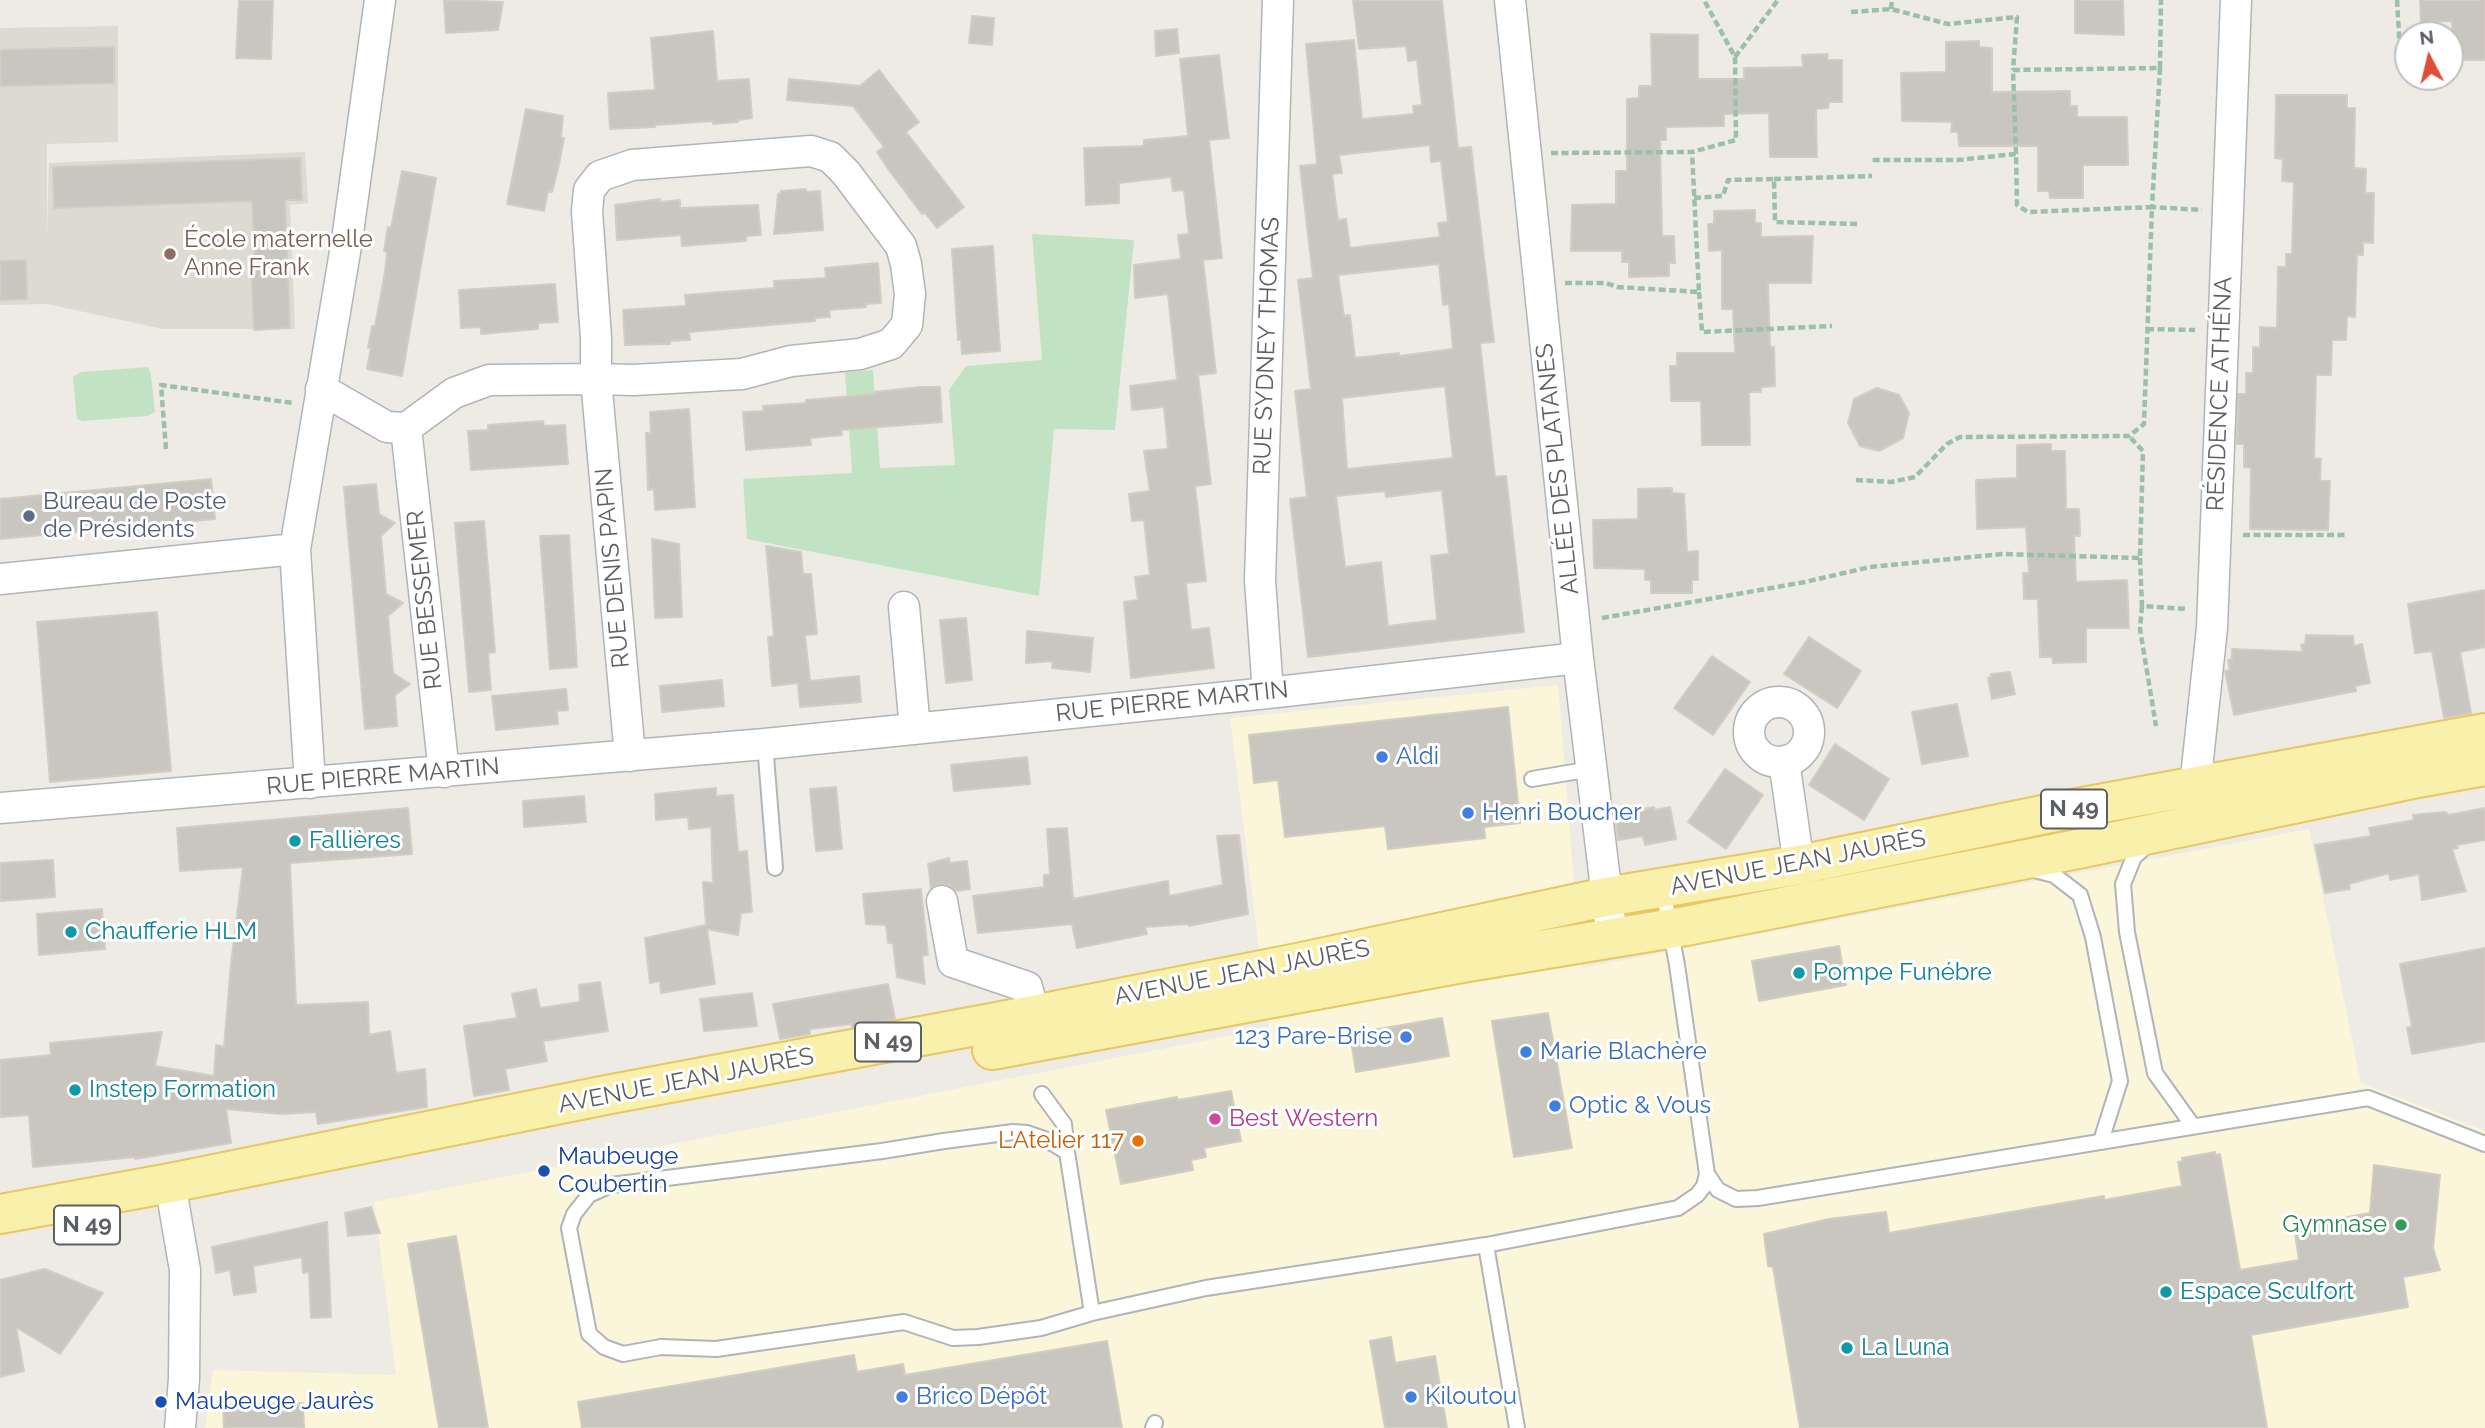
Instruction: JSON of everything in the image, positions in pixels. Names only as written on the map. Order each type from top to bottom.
[{"type":"main road","name":"AVENUE JEAN JAURÈS","points":[[0,1241],[172,1196],[606,1095],[1297,963],[1606,897],[1799,865],[2059,811],[2485,733]]},
{"type":"main road","name":"AVENUE JEAN JAURÈS","points":[[0,1214],[172,1196],[616,1119],[1462,963],[1669,929],[2485,766]]},
{"type":"street","points":[[310,782],[295,549],[347,240],[380,0]]},
{"type":"street","name":"RUE SYDNEY THOMAS","points":[[1268,693],[1260,580],[1278,0]]},
{"type":"street","name":"ALLÉE DES PLATANES","points":[[1510,0],[1574,622],[1612,938]]},
{"type":"street","name":"RÉSIDENCE ATHÉNA","points":[[2194,787],[2212,611],[2236,0]]},
{"type":"street","points":[[320,398],[387,427],[406,428],[454,393],[489,380],[634,380],[743,374],[791,361],[860,354],[891,344],[907,325],[910,294],[901,246],[830,157],[811,150],[632,164],[600,176],[589,190],[587,211],[596,338],[596,379]]},
{"type":"street","name":"RUE DENIS PAPIN","points":[[596,379],[630,756]]},
{"type":"street","name":"RUE BESSEMER","points":[[406,428],[444,772]]},
{"type":"street","points":[[0,579],[295,549]]},
{"type":"street","points":[[904,607],[915,729]]},
{"type":"street","name":"RUE PIERRE MARTIN","points":[[0,808],[765,744],[1268,693],[1578,658]]},
{"type":"street","points":[[1784,761],[1799,865]]},
{"type":"street","points":[[942,901],[953,962],[1027,988],[1034,1015]]},
{"type":"street","points":[[172,1196],[185,1270],[184,1379],[180,1428]]},
{"type":"lane","points":[[765,744],[775,868]]},
{"type":"lane","points":[[1532,779],[1591,769]]},
{"type":"lane","points":[[2160,833],[2134,858],[2123,884],[2127,932],[2155,1073],[2193,1126]]},
{"type":"lane","points":[[2009,863],[2054,875],[2080,895],[2093,937],[2120,1081],[2101,1141]]},
{"type":"lane","points":[[1067,1152],[1047,1140],[1027,1133],[1013,1132],[611,1185],[589,1195],[574,1214],[569,1228],[589,1334],[604,1347],[623,1354],[661,1347],[716,1349],[904,1322],[953,1338],[978,1337],[1041,1328],[1092,1312],[1206,1288],[1486,1245],[1678,1208],[1697,1195],[1704,1186],[1707,1174],[1677,965],[1663,888]]},
{"type":"lane","points":[[1042,1094],[1064,1124],[1092,1312]]},
{"type":"lane","points":[[1707,1174],[1718,1190],[1736,1199],[1758,1198],[2368,1097],[2485,1144]]},
{"type":"lane","points":[[1486,1245],[1517,1428]]},
{"type":"path","points":[[1526,154],[1692,152],[1736,141],[1735,57],[1704,0]]},
{"type":"path","points":[[1735,57],[1778,0]]},
{"type":"path","points":[[1891,9],[1892,0]]},
{"type":"path","points":[[1856,480],[1891,482],[1915,477],[1947,444],[1960,437],[2129,436],[2144,424],[2161,0]]},
{"type":"path","points":[[2397,0],[2398,21]]},
{"type":"path","points":[[1852,12],[1891,9],[1948,24],[2017,17],[2013,69],[2017,205],[2028,212],[2151,207],[2227,212]]},
{"type":"path","points":[[2013,69],[2160,68]]},
{"type":"path","points":[[1692,152],[1702,332],[1832,326]]},
{"type":"path","points":[[1872,160],[1958,160],[2016,154]]},
{"type":"path","points":[[1694,198],[1723,196],[1728,180],[1872,176]]},
{"type":"path","points":[[1774,179],[1775,222],[1860,223]]},
{"type":"path","points":[[1539,283],[1606,283],[1617,287],[1699,292]]},
{"type":"path","points":[[2147,330],[2223,331]]},
{"type":"path","points":[[166,449],[161,385],[320,398]]},
{"type":"path","points":[[2129,436],[2143,451],[2140,629],[2156,726]]},
{"type":"path","points":[[2214,535],[2345,535]]},
{"type":"path","points":[[1574,622],[1805,582],[1870,567],[2002,554],[2140,558]]},
{"type":"path","points":[[2141,606],[2212,611]]},
{"type":"shaded area","name":"École maternelle Anne Frank","points":[[118,26],[118,142],[47,144],[47,236],[49,163],[305,152],[308,203],[290,205],[295,329],[163,329],[47,304],[0,305],[0,28]]},
{"type":"shaded area","points":[[1558,685],[1581,968],[2309,829],[2361,1083],[2485,1131],[2485,1428],[205,1428],[213,1370],[396,1375],[374,1202],[1269,1028],[1230,718]]},
{"type":"green space","points":[[1032,234],[1134,240],[1115,430],[1054,429],[1039,596],[747,539],[743,479],[852,473],[845,372],[873,370],[880,468],[955,465],[949,390],[966,366],[1042,360]]},
{"type":"green space","points":[[148,367],[155,412],[147,416],[83,421],[77,419],[73,377],[81,372]]},
{"type":"building","points":[[239,0],[273,0],[271,59],[236,58]]},
{"type":"building","points":[[444,0],[503,2],[498,30],[446,33]]},
{"type":"building","points":[[1353,0],[1442,0],[1458,148],[1471,147],[1494,342],[1480,343],[1495,477],[1506,476],[1524,632],[1308,657],[1290,499],[1307,497],[1295,391],[1311,389],[1298,280],[1313,278],[1300,166],[1317,164],[1306,44],[1354,40],[1362,119],[1414,114],[1413,106],[1422,105],[1417,60],[1408,61],[1406,46],[1359,49]],"holes":[[[1430,145],[1431,162],[1441,161],[1448,222],[1438,223],[1440,237],[1350,248],[1346,219],[1338,220],[1332,174],[1342,173],[1339,155]],[[1439,264],[1443,305],[1449,304],[1453,349],[1355,358],[1350,315],[1344,316],[1338,275]],[[1445,386],[1453,458],[1347,469],[1342,398]],[[1442,490],[1449,554],[1431,556],[1437,620],[1388,626],[1381,562],[1345,567],[1336,496],[1385,491],[1386,497]]]},
{"type":"building","points":[[2075,0],[2123,0],[2124,35],[2075,33]]},
{"type":"building","points":[[2420,0],[2485,0],[2485,60],[2464,60],[2464,21],[2421,21]]},
{"type":"building","points":[[972,16],[994,18],[992,45],[969,43]]},
{"type":"building","points":[[1177,29],[1179,53],[1156,56],[1155,31]]},
{"type":"building","points":[[713,31],[717,81],[749,79],[752,118],[713,124],[713,121],[610,129],[608,93],[655,90],[651,38]]},
{"type":"building","points":[[1651,34],[1698,35],[1698,79],[1744,79],[1744,68],[1803,67],[1802,55],[1828,54],[1827,60],[1842,60],[1842,102],[1829,102],[1828,108],[1816,109],[1817,157],[1770,157],[1769,113],[1724,114],[1724,126],[1666,127],[1666,140],[1660,140],[1662,236],[1674,236],[1675,263],[1669,263],[1669,276],[1629,277],[1629,262],[1622,262],[1622,251],[1571,251],[1572,205],[1616,204],[1616,171],[1627,171],[1627,99],[1639,98],[1639,86],[1652,86]]},
{"type":"building","points":[[1979,41],[1979,47],[1992,48],[1992,92],[2070,91],[2070,106],[2077,106],[2077,117],[2127,117],[2128,165],[2083,165],[2083,198],[2050,198],[2049,191],[2038,191],[2038,146],[1959,146],[1958,132],[1951,132],[1952,122],[1902,121],[1901,73],[1946,72],[1946,42]]},
{"type":"building","points":[[114,47],[114,83],[0,86],[0,50]]},
{"type":"building","points":[[1219,55],[1229,138],[1209,140],[1222,258],[1203,260],[1216,373],[1198,375],[1211,484],[1195,486],[1206,581],[1186,583],[1191,630],[1209,628],[1214,668],[1131,678],[1124,602],[1138,600],[1135,577],[1150,575],[1144,520],[1132,521],[1129,494],[1150,491],[1144,451],[1168,449],[1164,407],[1132,410],[1130,386],[1177,380],[1168,294],[1135,298],[1134,265],[1181,259],[1178,235],[1189,234],[1184,190],[1173,191],[1171,177],[1119,183],[1119,203],[1086,205],[1084,148],[1144,146],[1144,140],[1188,136],[1180,59]]},
{"type":"building","points":[[879,70],[919,122],[906,132],[964,207],[937,228],[925,213],[922,214],[888,169],[877,152],[884,147],[853,106],[787,100],[789,79],[860,86]]},
{"type":"building","points":[[2276,95],[2347,95],[2347,108],[2355,108],[2354,168],[2366,169],[2365,193],[2374,193],[2373,243],[2363,242],[2363,255],[2357,255],[2355,317],[2347,316],[2346,340],[2332,340],[2331,375],[2316,375],[2314,458],[2321,459],[2320,481],[2330,481],[2328,530],[2250,529],[2251,468],[2244,467],[2244,444],[2237,444],[2238,394],[2246,394],[2246,373],[2253,373],[2253,347],[2260,348],[2260,327],[2277,328],[2278,267],[2286,267],[2286,254],[2292,254],[2294,182],[2282,181],[2283,159],[2275,158]]},
{"type":"building","points":[[526,109],[563,116],[561,137],[564,138],[558,169],[552,192],[548,191],[544,211],[507,204]]},
{"type":"building","points":[[300,158],[302,200],[285,200],[290,328],[254,330],[251,257],[255,257],[252,201],[54,208],[53,167]]},
{"type":"building","points":[[402,171],[436,178],[402,376],[367,369],[372,326],[375,326],[385,272],[387,252],[384,251],[388,227],[391,228]]},
{"type":"building","points":[[806,189],[806,192],[820,191],[823,230],[774,234],[778,194],[781,191]]},
{"type":"building","points":[[660,199],[660,202],[680,200],[680,208],[758,205],[761,235],[746,236],[746,241],[682,246],[681,235],[617,240],[615,205]]},
{"type":"building","points":[[1755,210],[1755,223],[1761,223],[1761,237],[1813,236],[1811,283],[1768,283],[1770,347],[1774,347],[1775,386],[1761,387],[1761,392],[1749,392],[1750,445],[1702,445],[1701,401],[1671,401],[1670,366],[1677,366],[1677,353],[1735,353],[1733,309],[1722,309],[1722,250],[1709,251],[1708,224],[1714,224],[1714,211]]},
{"type":"building","points":[[993,246],[1000,351],[962,354],[961,339],[958,340],[952,249]]},
{"type":"building","points":[[26,260],[27,299],[0,300],[0,261]]},
{"type":"building","points":[[878,263],[881,303],[829,310],[830,317],[815,318],[815,321],[689,332],[690,340],[670,341],[670,344],[625,345],[623,310],[686,306],[685,295],[774,288],[774,281],[826,278],[825,268]]},
{"type":"building","points":[[555,284],[558,322],[538,323],[538,329],[481,334],[481,327],[461,328],[459,290]]},
{"type":"building","points":[[940,387],[942,422],[841,430],[842,435],[810,438],[811,445],[746,450],[743,412],[764,411],[763,406],[806,403],[806,400]]},
{"type":"building","points":[[1877,388],[1899,395],[1909,413],[1903,438],[1879,451],[1860,446],[1848,423],[1854,399]]},
{"type":"building","points":[[689,409],[695,507],[655,510],[654,489],[648,490],[646,433],[651,433],[650,412]]},
{"type":"building","points":[[543,421],[544,426],[565,425],[568,464],[471,470],[468,431],[488,430],[488,425]]},
{"type":"building","points":[[2051,444],[2051,451],[2065,451],[2066,509],[2079,509],[2080,536],[2074,536],[2076,582],[2127,580],[2129,628],[2086,628],[2086,662],[2053,663],[2052,657],[2040,657],[2038,599],[2024,599],[2023,573],[2029,573],[2026,527],[1977,529],[1976,480],[2017,478],[2017,445]]},
{"type":"building","points":[[211,479],[215,519],[0,539],[0,499]]},
{"type":"building","points":[[376,484],[379,514],[395,523],[381,536],[386,594],[403,603],[388,616],[393,673],[410,684],[395,695],[397,726],[365,729],[344,487]]},
{"type":"building","points":[[1672,488],[1672,493],[1684,494],[1687,552],[1698,551],[1698,580],[1692,580],[1692,593],[1651,593],[1651,580],[1645,580],[1645,569],[1594,568],[1593,520],[1638,519],[1638,489]]},
{"type":"building","points":[[484,521],[495,652],[488,653],[491,690],[469,692],[455,523]]},
{"type":"building","points":[[569,535],[577,667],[550,669],[540,536]]},
{"type":"building","points":[[652,539],[679,544],[682,617],[655,618]]},
{"type":"building","points":[[766,546],[801,552],[803,574],[811,574],[817,634],[805,635],[810,681],[859,676],[861,702],[800,707],[798,683],[772,686],[768,637],[774,636]]},
{"type":"building","points":[[2485,590],[2485,647],[2460,652],[2471,713],[2444,718],[2432,651],[2415,653],[2408,604]]},
{"type":"building","points":[[157,612],[171,771],[50,782],[37,622]]},
{"type":"building","points":[[966,618],[972,680],[946,683],[940,620]]},
{"type":"building","points":[[1027,631],[1093,638],[1090,672],[1052,668],[1053,661],[1026,663]]},
{"type":"building","points":[[2306,635],[2353,636],[2354,646],[2362,644],[2370,683],[2355,686],[2356,691],[2234,715],[2225,671],[2230,670],[2228,660],[2232,659],[2232,649],[2303,652],[2301,645],[2305,644]]},
{"type":"building","points":[[1809,637],[1861,671],[1837,708],[1784,674]]},
{"type":"building","points":[[1712,656],[1750,682],[1713,735],[1674,708]]},
{"type":"building","points":[[2010,672],[2015,694],[1992,699],[1988,678],[1991,674]]},
{"type":"building","points":[[722,680],[724,706],[662,712],[660,686]]},
{"type":"building","points":[[566,689],[568,710],[557,711],[558,724],[496,730],[492,696]]},
{"type":"building","points":[[1957,704],[1968,756],[1922,764],[1912,712]]},
{"type":"building","name":"Aldi","points":[[1508,707],[1520,823],[1484,827],[1485,838],[1388,849],[1385,826],[1285,837],[1278,780],[1254,783],[1249,735]]},
{"type":"building","points":[[1835,744],[1889,779],[1864,820],[1809,785]]},
{"type":"building","points":[[1027,757],[1030,784],[954,791],[951,765]]},
{"type":"building","points":[[1725,769],[1763,795],[1726,849],[1688,822]]},
{"type":"building","points":[[836,787],[842,849],[816,851],[810,789]]},
{"type":"building","points":[[716,788],[716,796],[733,795],[738,852],[747,851],[752,912],[741,913],[738,935],[707,929],[715,984],[661,993],[660,981],[650,983],[645,938],[706,925],[703,882],[713,883],[711,827],[689,829],[688,817],[656,820],[655,794]]},
{"type":"building","points":[[584,796],[586,822],[524,827],[523,801]]},
{"type":"building","points":[[1654,807],[1655,810],[1670,807],[1676,839],[1645,845],[1643,836],[1618,840],[1615,814]]},
{"type":"building","points":[[408,808],[412,854],[290,863],[296,1005],[368,1002],[369,1035],[390,1031],[396,1073],[425,1069],[427,1107],[318,1124],[316,1112],[281,1114],[226,1109],[231,1143],[135,1159],[136,1157],[33,1167],[29,1115],[0,1117],[0,1060],[51,1055],[50,1043],[162,1032],[155,1066],[214,1076],[216,1045],[224,1047],[243,867],[180,871],[177,828]]},
{"type":"building","points":[[2485,808],[2485,840],[2457,845],[2458,848],[2452,849],[2466,891],[2422,900],[2419,874],[2390,880],[2389,873],[2349,884],[2350,889],[2325,893],[2315,845],[2371,836],[2369,828],[2414,820],[2413,815],[2445,812],[2449,815]]},
{"type":"building","points":[[1067,828],[1073,899],[1168,881],[1169,896],[1223,885],[1217,836],[1239,835],[1248,914],[1189,926],[1145,927],[1147,934],[1077,948],[1072,924],[978,933],[973,896],[1044,887],[1044,875],[1050,875],[1047,829]]},
{"type":"building","points":[[949,858],[950,863],[967,861],[970,889],[956,891],[949,885],[940,884],[931,888],[928,864]]},
{"type":"building","name":"Chaufferie HLM","points":[[53,860],[55,897],[0,901],[0,863]]},
{"type":"building","points":[[921,889],[928,955],[922,956],[925,984],[897,977],[893,943],[888,943],[886,925],[866,924],[863,894]]},
{"type":"building","name":"Chaufferie HLM","points":[[102,909],[105,949],[39,955],[37,914]]},
{"type":"building","name":"Pompe Funébre","points":[[1839,946],[1846,985],[1759,1001],[1752,961]]},
{"type":"building","points":[[2485,948],[2485,1041],[2412,1054],[2407,1028],[2412,1027],[2400,964]]},
{"type":"building","points":[[600,982],[608,1031],[543,1041],[547,1061],[505,1069],[509,1090],[474,1096],[464,1026],[517,1018],[512,994],[536,989],[540,1008],[580,1002],[579,985]]},
{"type":"building","points":[[888,984],[895,1019],[852,1027],[851,1024],[810,1029],[810,1034],[780,1039],[773,1004]]},
{"type":"building","points":[[752,993],[757,1026],[704,1031],[700,999]]},
{"type":"building","points":[[1548,1013],[1572,1148],[1514,1157],[1492,1021]]},
{"type":"building","points":[[1442,1018],[1449,1056],[1356,1072],[1350,1034]]},
{"type":"building","points":[[1231,1091],[1241,1141],[1204,1148],[1206,1157],[1191,1160],[1193,1170],[1121,1184],[1106,1110],[1177,1097],[1178,1100]]},
{"type":"building","name":"Espace Sculfort","points":[[2215,1152],[2215,1155],[2220,1154],[2240,1270],[2299,1260],[2294,1227],[2370,1213],[2374,1165],[2440,1175],[2433,1248],[2440,1270],[2403,1277],[2408,1307],[2251,1335],[2267,1428],[1800,1428],[1773,1267],[1768,1266],[1764,1234],[1829,1219],[1886,1212],[1889,1233],[2104,1196],[2104,1200],[2182,1186],[2178,1162],[2183,1161],[2182,1158]]},
{"type":"building","points":[[371,1207],[380,1233],[348,1236],[345,1213]]},
{"type":"building","points":[[327,1222],[331,1317],[311,1318],[309,1272],[303,1273],[302,1257],[253,1266],[256,1292],[234,1295],[230,1270],[216,1273],[212,1247]]},
{"type":"building","points":[[456,1236],[488,1428],[439,1428],[408,1244]]},
{"type":"building","points":[[45,1269],[103,1293],[60,1354],[16,1327],[24,1371],[0,1377],[0,1280]]},
{"type":"building","name":"Kiloutou","points":[[1391,1337],[1395,1363],[1435,1356],[1447,1428],[1385,1428],[1370,1341]]},
{"type":"building","name":"Brico Dépôt","points":[[1107,1341],[1122,1428],[582,1428],[578,1402],[854,1355],[857,1372],[903,1364],[905,1375]]},
{"type":"building","points":[[303,1403],[304,1428],[224,1428],[223,1405]]},
{"type":"place","name":"École maternelle Anne Frank","points":[[170,254]]},
{"type":"place","name":"Bureau de Poste de Présidents","points":[[29,516]]},
{"type":"place","name":"Aldi","points":[[1382,757]]},
{"type":"place","name":"Henri Boucher","points":[[1468,813]]},
{"type":"place","name":"Fallières","points":[[295,841]]},
{"type":"place","name":"Chaufferie HLM","points":[[71,932]]},
{"type":"place","name":"Pompe Funébre","points":[[1799,973]]},
{"type":"place","name":"123 Pare-Brise","points":[[1406,1037]]},
{"type":"place","name":"Marie Blachère","points":[[1526,1052]]},
{"type":"place","name":"Instep Formation","points":[[75,1090]]},
{"type":"place","name":"Optic & Vous","points":[[1555,1106]]},
{"type":"place","name":"Best Western","points":[[1215,1119]]},
{"type":"place","name":"L'Atelier 117","points":[[1138,1141]]},
{"type":"place","name":"Maubeuge Coubertin","points":[[544,1171]]},
{"type":"place","name":"Gymnase","points":[[2401,1225]]},
{"type":"place","name":"Espace Sculfort","points":[[2166,1292]]},
{"type":"place","name":"La Luna","points":[[1847,1348]]},
{"type":"place","name":"Brico Dépôt","points":[[902,1397]]},
{"type":"place","name":"Kiloutou","points":[[1411,1397]]},
{"type":"place","name":"Maubeuge Jaurès","points":[[161,1402]]}]
